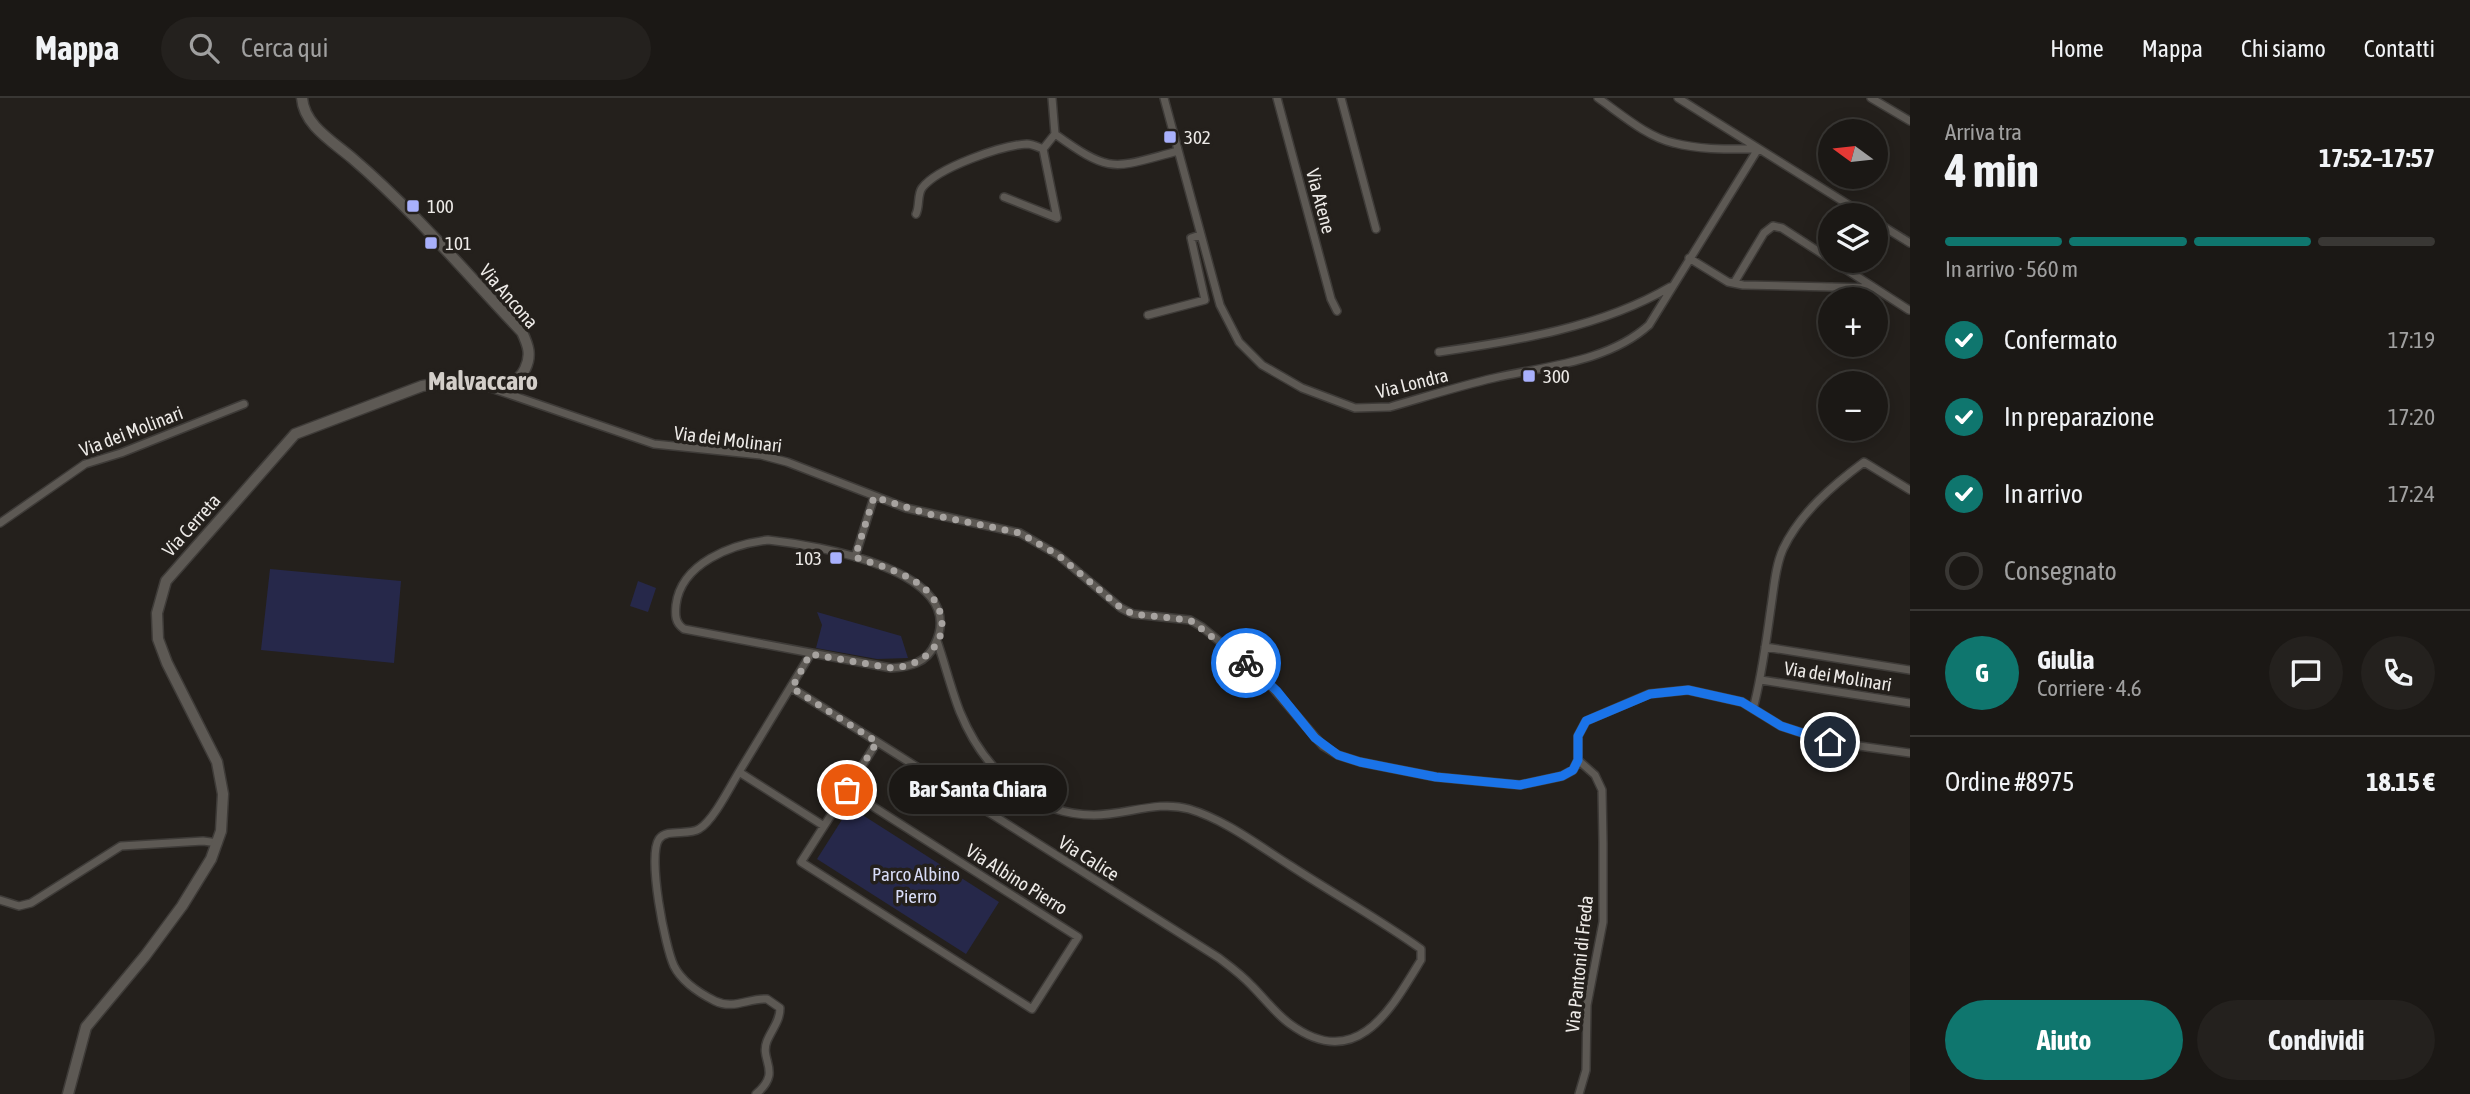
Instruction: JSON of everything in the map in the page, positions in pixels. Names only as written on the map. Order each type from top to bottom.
[{"type":"street","name":"Via Ancona","points":[[302,98],[303,110],[313,125],[395,194],[522,332],[529,352],[529,361],[521,376],[512,382],[485,386]]},
{"type":"street","points":[[1043,149],[1055,134],[1052,98]]},
{"type":"street","name":"Via Londra","points":[[1164,98],[1220,305],[1239,342],[1249,354],[1277,375],[1302,388],[1364,409],[1390,407],[1619,347],[1632,340],[1648,325],[1758,149]]},
{"type":"street","name":"Via Atene","points":[[1277,98],[1331,299],[1337,311]]},
{"type":"street","points":[[1341,98],[1376,229]]},
{"type":"street","points":[[1598,98],[1634,122],[1674,143],[1714,149],[1758,149]]},
{"type":"street","points":[[1678,98],[1846,203]]},
{"type":"street","points":[[1871,98],[1910,121]]},
{"type":"street","points":[[1055,134],[1083,155],[1117,167],[1178,151]]},
{"type":"street","points":[[916,214],[920,190],[928,182],[971,158],[990,151],[1030,144],[1043,149]]},
{"type":"street","points":[[1004,197],[1057,218],[1043,149]]},
{"type":"street","points":[[1734,284],[1764,233],[1773,226],[1782,228],[1818,251]]},
{"type":"street","points":[[1888,229],[1910,243]]},
{"type":"street","points":[[1148,315],[1205,300],[1191,238],[1200,235]]},
{"type":"street","points":[[1689,258],[1734,284],[1839,287]]},
{"type":"street","points":[[1852,273],[1872,287]]},
{"type":"street","points":[[1439,352],[1584,323],[1646,301],[1674,285]]},
{"type":"street","points":[[1888,297],[1909,310]]},
{"type":"street","name":"Via Cerreta","points":[[68,1094],[86,1027],[172,921],[204,872],[218,843],[223,806],[219,769],[158,639],[157,613],[166,581],[295,435],[422,386],[454,382],[485,386]]},
{"type":"street","name":"Via dei Molinari","points":[[485,386],[654,444],[761,456],[787,462],[874,497],[928,514],[1020,533],[1058,555],[1121,608],[1133,614],[1190,620],[1202,627],[1264,678],[1315,738],[1338,755],[1436,777],[1520,785],[1562,776],[1573,770],[1578,760]]},
{"type":"street","name":"Via dei Molinari","points":[[0,523],[85,464],[121,453],[244,404]]},
{"type":"street","name":"Via dei Molinari","points":[[1753,709],[1777,569],[1783,550],[1809,512],[1836,483],[1864,462],[1910,490]]},
{"type":"street","points":[[855,557],[874,497]]},
{"type":"street","points":[[745,542],[793,542],[855,557],[906,576],[929,593],[939,613],[941,623],[937,641],[927,657],[901,668],[891,668],[684,629],[676,618],[681,587],[706,561],[745,542]]},
{"type":"street","name":"Via Calice","points":[[792,688],[1236,971],[1289,1024],[1315,1038],[1331,1040],[1358,1036],[1378,1024],[1392,1009],[1423,956],[1421,949],[1244,837],[1188,809],[1152,807],[1095,815],[1048,807],[1004,780],[980,751],[960,711],[937,641]]},
{"type":"street","name":"Via dei Molinari","points":[[1765,647],[1910,670]]},
{"type":"street","points":[[756,1094],[769,1078],[766,1044],[778,1019],[780,1008],[767,999],[722,1004],[684,980],[670,955],[654,869],[655,848],[664,835],[690,833],[705,825],[792,688],[810,654]]},
{"type":"street","name":"Via dei Molinari","points":[[1760,680],[1910,703]]},
{"type":"street","points":[[1578,760],[1578,736],[1586,721],[1650,694],[1688,690],[1742,702],[1781,726],[1830,742],[1910,753]]},
{"type":"street","points":[[847,790],[877,742]]},
{"type":"street","name":"Via Pantoni di Freda","points":[[1578,760],[1595,775],[1602,790],[1603,843],[1603,922],[1587,1005],[1586,1070],[1579,1094]]},
{"type":"street","points":[[739,772],[824,826]]},
{"type":"street","name":"Via Albino Pierro","points":[[847,790],[1078,937],[1032,1009],[801,862],[824,826],[847,790]]},
{"type":"street","points":[[0,900],[19,906],[32,903],[125,845],[204,841],[218,843]]},
{"type":"green space","points":[[270,569],[401,581],[394,663],[261,650]]},
{"type":"green space","points":[[638,581],[656,588],[648,612],[630,606]]},
{"type":"green space","points":[[817,612],[901,636],[908,658],[877,659],[816,648],[822,625]]},
{"type":"green space","name":"Parco Albino Pierro","points":[[850,807],[999,902],[966,954],[817,859]]},
{"type":"way so far","points":[[847,790],[877,742],[792,688],[810,654],[854,663],[901,668],[927,657],[940,634],[941,623],[936,604],[918,583],[855,557],[874,497],[928,514],[1002,527],[1020,533],[1058,555],[1121,608],[1133,614],[1190,620],[1246,663]]},
{"type":"place","name":"302","points":[[1170,137]]},
{"type":"place","name":"100","points":[[413,206]]},
{"type":"place","name":"101","points":[[431,243]]},
{"type":"place","name":"300","points":[[1529,376]]},
{"type":"place","name":"103","points":[[836,558]]},
{"type":"place","name":"Bar Santa Chiara","points":[[847,790]]},
{"type":"district","name":"Malvaccaro","points":[[483,381]]},
{"type":"route","points":[[1246,663],[1277,691],[1315,738],[1338,755],[1436,777],[1520,785],[1562,776],[1573,770],[1578,760],[1578,736],[1586,721],[1650,694],[1670,690],[1688,690],[1742,702],[1781,726],[1830,742]]}]
